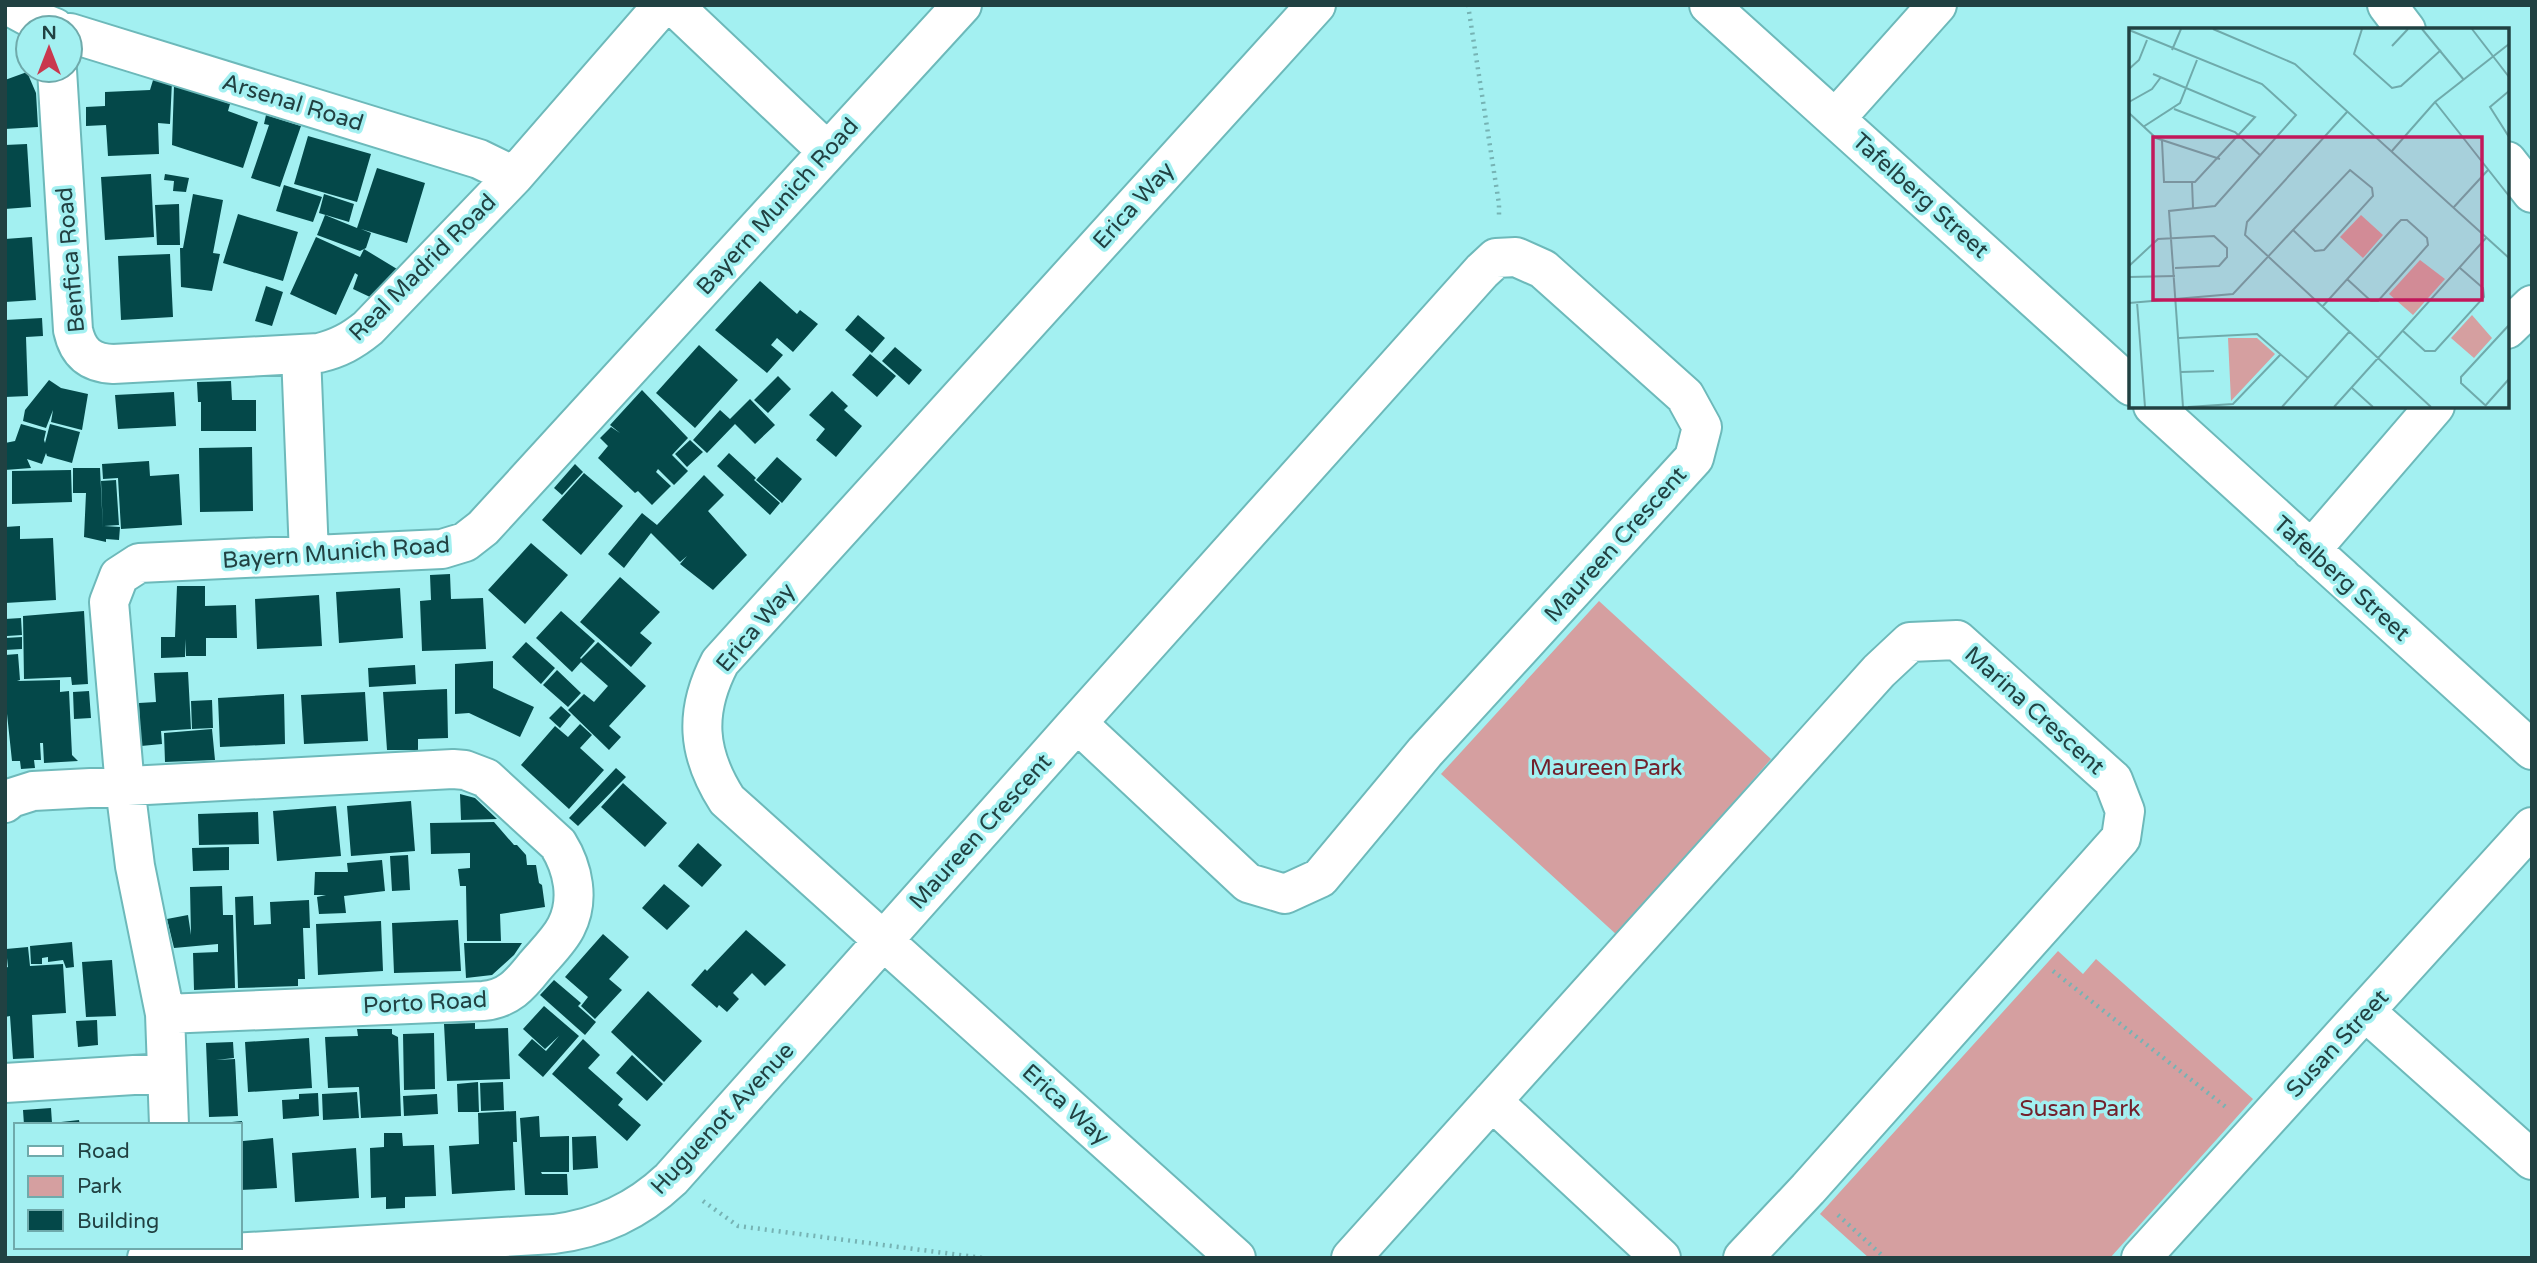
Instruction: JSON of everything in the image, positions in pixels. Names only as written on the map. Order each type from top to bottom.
[{"type":"street","points":[[8,5],[24,14]]},
{"type":"street","name":"Real Madrid Road","points":[[300,354],[319,353],[354,340],[514,176],[663,5]]},
{"type":"street","points":[[673,5],[827,151]]},
{"type":"street","name":"Bayern Munich Road","points":[[169,1123],[165,1014],[135,866],[125,787],[109,602],[119,576],[139,563],[442,549],[465,542],[474,536],[962,5]]},
{"type":"street","name":"Erica Way","points":[[1236,1258],[727,800],[707,761],[702,741],[705,698],[720,662],[1316,5]]},
{"type":"street","name":"Tafelberg Street","points":[[1709,5],[2129,384]]},
{"type":"street","points":[[1836,118],[1937,5]]},
{"type":"street","points":[[2388,5],[2405,28]]},
{"type":"street","name":"Arsenal Road","points":[[84,37],[478,159],[514,176]]},
{"type":"street","name":"Benfica Road","points":[[58,84],[73,330],[81,352],[90,360],[113,364],[300,354]]},
{"type":"street","points":[[2509,164],[2532,193]]},
{"type":"street","name":"Maureen Crescent","points":[[883,939],[1463,291],[1496,258],[1516,257],[1543,269],[1685,396],[1702,426],[1694,458],[1425,752],[1320,878],[1285,894],[1248,883],[1077,723]]},
{"type":"street","points":[[2509,327],[2532,305]]},
{"type":"street","points":[[300,354],[309,555]]},
{"type":"street","name":"Tafelberg Street","points":[[2155,408],[2532,750]]},
{"type":"street","points":[[2311,550],[2433,408]]},
{"type":"street","name":"Marina Crescent","points":[[1351,1258],[1879,671],[1910,642],[1957,640],[2113,780],[2125,811],[2121,838],[1808,1189],[1743,1258]]},
{"type":"street","name":"Porto Road","points":[[5,803],[11,798],[33,791],[453,769],[486,778],[558,844],[572,873],[572,909],[566,928],[520,985],[503,997],[483,1001],[165,1014]]},
{"type":"street","name":"Susan Street","points":[[2141,1258],[2532,827]]},
{"type":"street","name":"Huguenot Avenue","points":[[170,1255],[575,1231],[617,1218],[636,1207],[671,1179],[883,939]]},
{"type":"street","points":[[2366,1012],[2532,1160]]},
{"type":"street","points":[[5,1083],[166,1073]]},
{"type":"street","points":[[1492,1101],[1661,1258]]},
{"type":"path","points":[[1468,5],[1500,204],[1498,229]]},
{"type":"path","points":[[2024,948],[2230,1110]]},
{"type":"path","points":[[671,1179],[738,1226],[983,1258]]},
{"type":"path","points":[[1808,1189],[1885,1258]]},
{"type":"green space","name":"Maureen Park","points":[[1599,601],[1771,759],[1618,936],[1441,774]]},
{"type":"green space","name":"Susan Park","points":[[2058,951],[2083,974],[2096,959],[2253,1099],[2110,1258],[1869,1258],[1820,1214]]},
{"type":"building","points":[[14,77],[14,84],[32,84],[36,93],[38,127],[5,129],[5,80]]},
{"type":"building","points":[[154,77],[172,81],[170,124],[158,123],[159,154],[108,156],[106,125],[86,126],[86,107],[105,106],[105,92],[150,90]]},
{"type":"building","points":[[174,86],[202,92],[201,94],[230,104],[228,111],[258,122],[243,168],[172,145]]},
{"type":"building","points":[[266,115],[301,126],[280,187],[251,178],[269,125],[264,124]]},
{"type":"building","points":[[308,136],[371,154],[357,202],[294,184]]},
{"type":"building","points":[[27,144],[31,207],[5,209],[5,145]]},
{"type":"building","points":[[377,168],[425,183],[407,243],[361,229],[371,233],[366,248],[360,251],[317,235],[325,215],[357,228]]},
{"type":"building","points":[[151,174],[154,237],[105,240],[101,177]]},
{"type":"building","points":[[165,174],[189,178],[186,192],[173,191],[174,181],[164,180]]},
{"type":"building","points":[[284,185],[322,197],[313,222],[276,211]]},
{"type":"building","points":[[193,194],[223,200],[213,253],[220,254],[212,291],[181,287],[180,248],[183,248]]},
{"type":"building","points":[[324,194],[354,204],[349,222],[319,213]]},
{"type":"building","points":[[179,204],[180,245],[157,245],[155,205]]},
{"type":"building","points":[[238,214],[298,232],[283,281],[223,263]]},
{"type":"building","points":[[32,237],[36,300],[5,302],[5,239]]},
{"type":"building","points":[[316,237],[360,257],[364,249],[397,269],[370,297],[353,289],[358,275],[355,273],[336,315],[290,294]]},
{"type":"building","points":[[170,254],[173,317],[121,320],[118,256]]},
{"type":"building","points":[[760,281],[797,314],[800,310],[818,324],[793,352],[777,338],[771,345],[783,355],[767,373],[715,330]]},
{"type":"building","points":[[266,286],[283,292],[272,326],[255,321]]},
{"type":"building","points":[[858,315],[885,338],[872,353],[845,330]]},
{"type":"building","points":[[42,318],[43,336],[26,337],[28,396],[5,397],[5,320]]},
{"type":"building","points":[[699,345],[738,380],[695,428],[656,393]]},
{"type":"building","points":[[895,347],[922,370],[909,385],[882,361]]},
{"type":"building","points":[[870,354],[896,376],[877,397],[852,375]]},
{"type":"building","points":[[778,376],[791,389],[768,413],[754,400]]},
{"type":"building","points":[[49,380],[61,388],[88,394],[82,430],[51,422],[53,410],[46,428],[23,421],[25,410]]},
{"type":"building","points":[[231,381],[232,400],[256,400],[256,431],[201,431],[201,402],[198,402],[197,382]]},
{"type":"building","points":[[642,390],[688,438],[672,455],[688,471],[674,485],[658,469],[656,472],[671,486],[652,505],[638,491],[635,493],[598,458],[608,446],[600,438],[611,427],[620,433],[610,425]]},
{"type":"building","points":[[832,391],[848,406],[844,410],[862,426],[836,457],[816,440],[825,429],[809,415]]},
{"type":"building","points":[[174,392],[176,426],[118,429],[115,395]]},
{"type":"building","points":[[750,399],[775,425],[755,444],[735,424],[707,453],[693,440],[720,410],[730,419]]},
{"type":"building","points":[[21,424],[46,431],[45,443],[50,424],[80,432],[72,463],[47,456],[46,453],[42,464],[27,459],[31,468],[5,470],[5,443],[15,441]]},
{"type":"building","points":[[690,440],[703,452],[687,467],[675,454]]},
{"type":"building","points":[[252,447],[253,511],[200,512],[199,448]]},
{"type":"building","points":[[729,453],[780,503],[770,515],[717,466]]},
{"type":"building","points":[[777,457],[802,479],[782,503],[756,480]]},
{"type":"building","points":[[149,461],[150,476],[179,474],[182,525],[121,529],[118,478],[103,479],[102,464]]},
{"type":"building","points":[[575,464],[583,472],[562,495],[554,488]]},
{"type":"building","points":[[73,468],[100,468],[103,530],[101,481],[116,480],[119,525],[104,526],[120,527],[119,540],[106,539],[106,542],[84,537],[86,493],[73,493]]},
{"type":"building","points":[[71,470],[72,502],[12,504],[12,471]]},
{"type":"building","points":[[584,473],[623,506],[581,555],[542,520]]},
{"type":"building","points":[[704,475],[724,495],[708,511],[747,555],[713,590],[680,564],[687,556],[680,562],[651,533],[624,568],[608,554],[642,513],[657,525]]},
{"type":"building","points":[[20,526],[20,539],[53,538],[56,600],[5,603],[5,527]]},
{"type":"building","points":[[531,543],[568,575],[525,624],[488,590]]},
{"type":"building","points":[[450,574],[451,599],[483,598],[486,649],[422,651],[420,601],[431,600],[430,575]]},
{"type":"building","points":[[620,577],[660,612],[640,633],[652,643],[631,667],[580,622]]},
{"type":"building","points":[[177,586],[205,586],[205,606],[236,605],[237,638],[206,638],[206,656],[186,656],[185,639],[185,657],[161,658],[161,637],[175,637]]},
{"type":"building","points":[[400,588],[403,638],[339,643],[336,592]]},
{"type":"building","points":[[319,595],[322,646],[257,649],[255,599]]},
{"type":"building","points":[[84,611],[88,684],[72,685],[71,677],[24,679],[23,616]]},
{"type":"building","points":[[561,611],[595,641],[581,659],[598,642],[646,686],[609,726],[621,737],[609,750],[568,710],[584,694],[594,702],[608,686],[581,662],[572,672],[536,638]]},
{"type":"building","points":[[21,618],[22,635],[7,636],[5,619]]},
{"type":"building","points":[[22,637],[22,649],[5,650],[5,638]]},
{"type":"building","points":[[526,642],[555,668],[541,684],[512,657]]},
{"type":"building","points":[[18,654],[20,680],[17,681],[60,680],[60,692],[69,691],[72,755],[78,761],[44,763],[43,743],[40,743],[41,760],[34,760],[35,768],[21,769],[20,761],[12,761],[5,695],[5,655]]},
{"type":"building","points":[[493,661],[493,688],[534,707],[520,737],[469,713],[455,714],[455,664]]},
{"type":"building","points":[[415,665],[416,684],[369,687],[368,668]]},
{"type":"building","points":[[557,670],[581,693],[568,707],[543,685]]},
{"type":"building","points":[[188,672],[191,729],[161,731],[162,744],[141,746],[139,703],[156,702],[154,673]]},
{"type":"building","points":[[447,689],[448,738],[418,739],[418,750],[387,750],[383,692]]},
{"type":"building","points":[[89,691],[91,718],[74,719],[73,692]]},
{"type":"building","points":[[365,692],[368,741],[304,744],[301,695]]},
{"type":"building","points":[[284,694],[285,744],[220,747],[218,698]]},
{"type":"building","points":[[212,700],[213,728],[192,729],[191,701]]},
{"type":"building","points":[[561,706],[571,715],[560,728],[549,718]]},
{"type":"building","points":[[580,724],[592,735],[580,748],[604,770],[569,809],[521,765],[555,726],[568,737]]},
{"type":"building","points":[[212,729],[215,760],[165,762],[164,733]]},
{"type":"building","points":[[616,768],[626,777],[578,826],[569,818]]},
{"type":"building","points":[[623,783],[667,823],[645,847],[601,807]]},
{"type":"building","points":[[460,794],[475,798],[497,819],[461,820]]},
{"type":"building","points":[[411,801],[415,851],[351,856],[347,806]]},
{"type":"building","points":[[336,806],[341,856],[277,861],[273,811]]},
{"type":"building","points":[[258,812],[259,844],[199,845],[198,814]]},
{"type":"building","points":[[494,822],[526,855],[527,865],[536,865],[545,907],[500,914],[501,941],[467,941],[466,886],[460,886],[458,869],[470,868],[470,853],[431,854],[430,823]]},
{"type":"building","points":[[698,843],[722,865],[702,887],[678,866]]},
{"type":"building","points":[[229,847],[229,870],[193,871],[192,848]]},
{"type":"building","points":[[408,855],[410,890],[392,891],[390,856]]},
{"type":"building","points":[[382,860],[385,891],[344,896],[346,913],[319,914],[317,897],[326,895],[314,895],[315,872],[348,872],[347,863]]},
{"type":"building","points":[[664,884],[690,906],[667,930],[642,908]]},
{"type":"building","points":[[222,886],[223,915],[233,915],[235,988],[194,990],[193,953],[218,952],[218,944],[174,948],[167,919],[188,915],[191,935],[190,887]]},
{"type":"building","points":[[253,896],[254,925],[271,924],[270,902],[309,900],[310,928],[303,928],[305,979],[298,979],[298,986],[238,988],[235,897]]},
{"type":"building","points":[[458,920],[461,971],[394,973],[392,923]]},
{"type":"building","points":[[381,921],[383,971],[318,975],[316,924]]},
{"type":"building","points":[[746,930],[786,965],[765,986],[752,973],[733,993],[739,999],[727,1012],[719,1005],[717,1008],[691,985]]},
{"type":"building","points":[[603,934],[629,957],[609,979],[622,990],[595,1019],[581,1006],[588,997],[565,977]]},
{"type":"building","points":[[72,942],[74,967],[66,968],[63,960],[48,962],[48,957],[42,958],[42,964],[31,964],[30,946]]},
{"type":"building","points":[[464,943],[522,943],[514,955],[492,975],[466,978]]},
{"type":"building","points":[[28,947],[30,966],[63,964],[66,1013],[32,1015],[34,1058],[13,1059],[10,1016],[5,1017],[5,968],[8,967],[6,949]]},
{"type":"building","points":[[112,960],[116,1016],[86,1017],[82,962]]},
{"type":"building","points":[[554,980],[581,1003],[578,1006],[596,1022],[585,1035],[540,995]]},
{"type":"building","points":[[648,991],[702,1041],[664,1082],[611,1032]]},
{"type":"building","points":[[544,1006],[579,1036],[543,1077],[518,1055],[532,1039],[546,1051],[559,1036],[545,1049],[523,1029]]},
{"type":"building","points":[[97,1020],[98,1045],[78,1047],[76,1021]]},
{"type":"building","points":[[475,1023],[475,1029],[508,1028],[510,1079],[447,1081],[444,1024]]},
{"type":"building","points":[[357,1029],[392,1029],[392,1034],[398,1037],[401,1116],[361,1118],[359,1087],[328,1088],[325,1037],[358,1036]]},
{"type":"building","points":[[434,1033],[435,1089],[404,1090],[403,1034]]},
{"type":"building","points":[[309,1038],[312,1088],[248,1092],[245,1042]]},
{"type":"building","points":[[583,1039],[600,1055],[588,1068],[623,1099],[618,1105],[641,1125],[627,1141],[552,1074]]},
{"type":"building","points":[[233,1042],[234,1058],[216,1060],[235,1059],[238,1116],[209,1117],[206,1043]]},
{"type":"building","points":[[632,1055],[663,1084],[647,1101],[616,1073]]},
{"type":"building","points":[[478,1082],[479,1112],[458,1112],[457,1084]]},
{"type":"building","points":[[503,1082],[504,1110],[481,1111],[480,1083]]},
{"type":"building","points":[[357,1092],[359,1118],[323,1120],[322,1094]]},
{"type":"building","points":[[318,1093],[319,1116],[283,1119],[282,1100],[299,1099],[299,1094]]},
{"type":"building","points":[[437,1094],[438,1114],[404,1116],[403,1096]]},
{"type":"building","points":[[51,1108],[52,1123],[24,1123],[23,1110]]},
{"type":"building","points":[[516,1111],[517,1142],[513,1142],[515,1190],[452,1194],[449,1146],[479,1144],[478,1113]]},
{"type":"building","points":[[539,1116],[540,1137],[569,1136],[569,1172],[541,1172],[567,1174],[568,1195],[525,1195],[520,1118]]},
{"type":"building","points":[[79,1120],[80,1123],[52,1123]]},
{"type":"building","points":[[242,1121],[243,1141],[273,1138],[277,1188],[242,1190],[242,1123],[222,1123]]},
{"type":"building","points":[[384,1133],[402,1133],[403,1146],[434,1145],[436,1196],[405,1197],[405,1208],[386,1209],[386,1197],[371,1198],[370,1148],[384,1147]]},
{"type":"building","points":[[596,1136],[598,1168],[573,1170],[572,1137]]},
{"type":"building","points":[[356,1148],[359,1198],[295,1202],[292,1153]]}]
